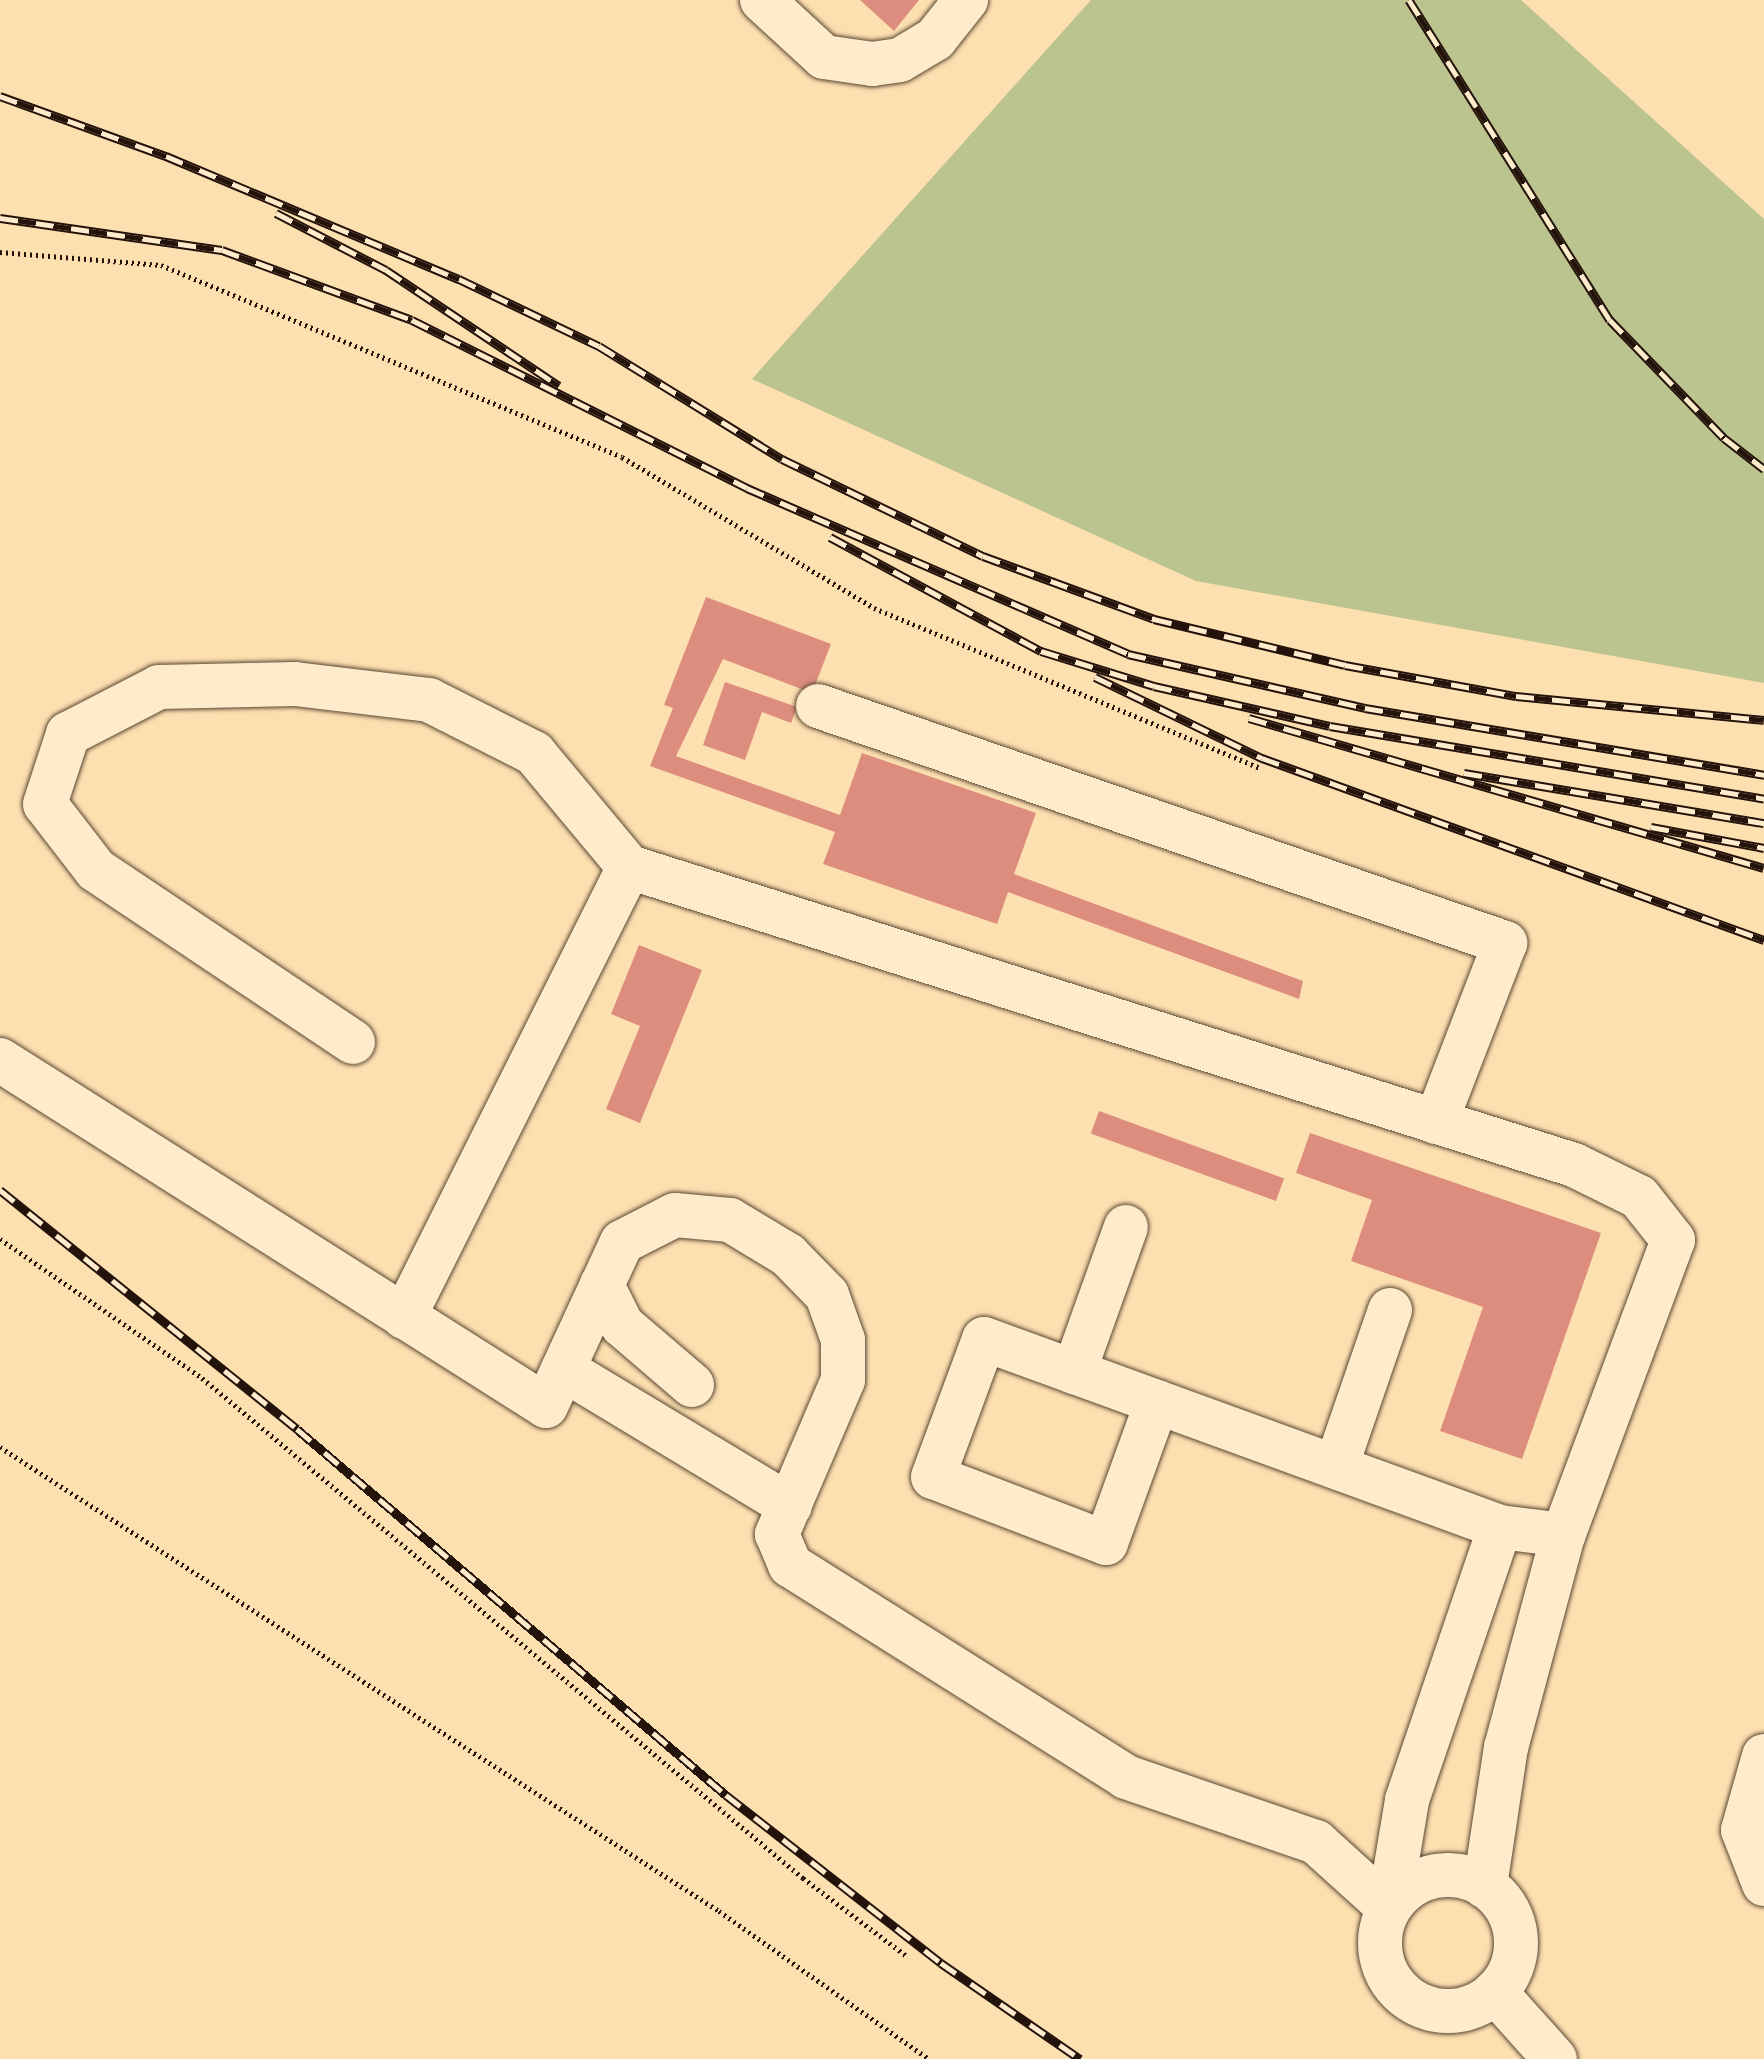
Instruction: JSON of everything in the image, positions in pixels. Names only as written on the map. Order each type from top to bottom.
[{"type":"lane","points":[[762,0],[824,57],[872,64],[900,60],[935,39],[966,0]]},
{"type":"lane","points":[[353,1042],[96,870],[45,804],[68,734],[159,687],[295,684],[429,700],[534,753],[629,867],[1574,1165],[1639,1197],[1673,1240],[1563,1535],[1506,1747],[1485,1886]]},
{"type":"lane","points":[[818,706],[1505,943],[1436,1122]]},
{"type":"lane","points":[[404,1317],[629,867]]},
{"type":"lane","points":[[0,1060],[546,1406],[622,1242],[675,1215],[730,1220],[788,1255],[827,1295],[843,1340],[843,1380],[777,1534],[790,1565],[1126,1777],[1316,1842],[1389,1908]]},
{"type":"lane","points":[[1074,1372],[1126,1227]]},
{"type":"lane","points":[[602,1285],[622,1325],[692,1385]]},
{"type":"lane","points":[[1336,1467],[1390,1310]]},
{"type":"lane","points":[[1157,1402],[1106,1543],[933,1477],[984,1339],[1336,1467],[1500,1527],[1563,1535]]},
{"type":"lane","points":[[563,1369],[790,1506]]},
{"type":"lane","points":[[1389,1908],[1415,1883],[1437,1875],[1485,1886],[1512,1920],[1516,1945],[1495,1992],[1452,2011],[1406,1997],[1380,1952],[1407,1800],[1500,1527]]},
{"type":"lane","points":[[1764,1756],[1743,1830],[1764,1884]]},
{"type":"lane","points":[[1495,1992],[1555,2059]]},
{"type":"path","points":[[0,252],[161,265],[622,457],[874,608],[1261,768]]},
{"type":"path","points":[[0,1239],[202,1378],[803,1878],[908,1957]]},
{"type":"path","points":[[0,1447],[719,1911],[929,2059]]},
{"type":"green space","points":[[1091,0],[1521,0],[1764,219],[1764,683],[1196,581],[752,379]]},
{"type":"building","points":[[860,0],[919,0],[894,31]]},
{"type":"building","points":[[706,597],[831,644],[812,693],[723,659],[676,756],[840,815],[862,753],[1036,813],[1014,874],[1303,981],[1299,999],[1008,892],[997,924],[823,864],[835,832],[650,766],[673,708],[664,705]]},
{"type":"building","points":[[725,682],[797,707],[791,723],[762,712],[745,760],[703,745]]},
{"type":"building","points":[[639,945],[702,970],[640,1123],[606,1109],[640,1026],[611,1014]]},
{"type":"building","points":[[1099,1111],[1284,1178],[1276,1201],[1091,1134]]},
{"type":"building","points":[[1310,1133],[1601,1233],[1522,1459],[1440,1431],[1483,1307],[1351,1261],[1372,1200],[1296,1173]]},
{"type":"railway","points":[[1409,0],[1610,320],[1724,438],[1764,469]]},
{"type":"railway","points":[[0,96],[166,156],[459,279],[599,346],[782,459],[983,556],[1154,619],[1345,665],[1516,696],[1764,720]]},
{"type":"railway","points":[[276,213],[386,270],[559,386]]},
{"type":"railway","points":[[0,218],[222,250],[412,320],[747,488],[1128,654],[1365,708],[1764,775]]},
{"type":"railway","points":[[830,537],[1041,651],[1154,686],[1330,726],[1764,799]]},
{"type":"railway","points":[[1095,677],[1262,758],[1764,940]]},
{"type":"railway","points":[[1249,718],[1764,868]]},
{"type":"railway","points":[[1464,773],[1764,823]]},
{"type":"railway","points":[[1651,827],[1764,848]]},
{"type":"railway","points":[[0,1190],[297,1429],[726,1795],[941,1963],[1080,2059]]}]
